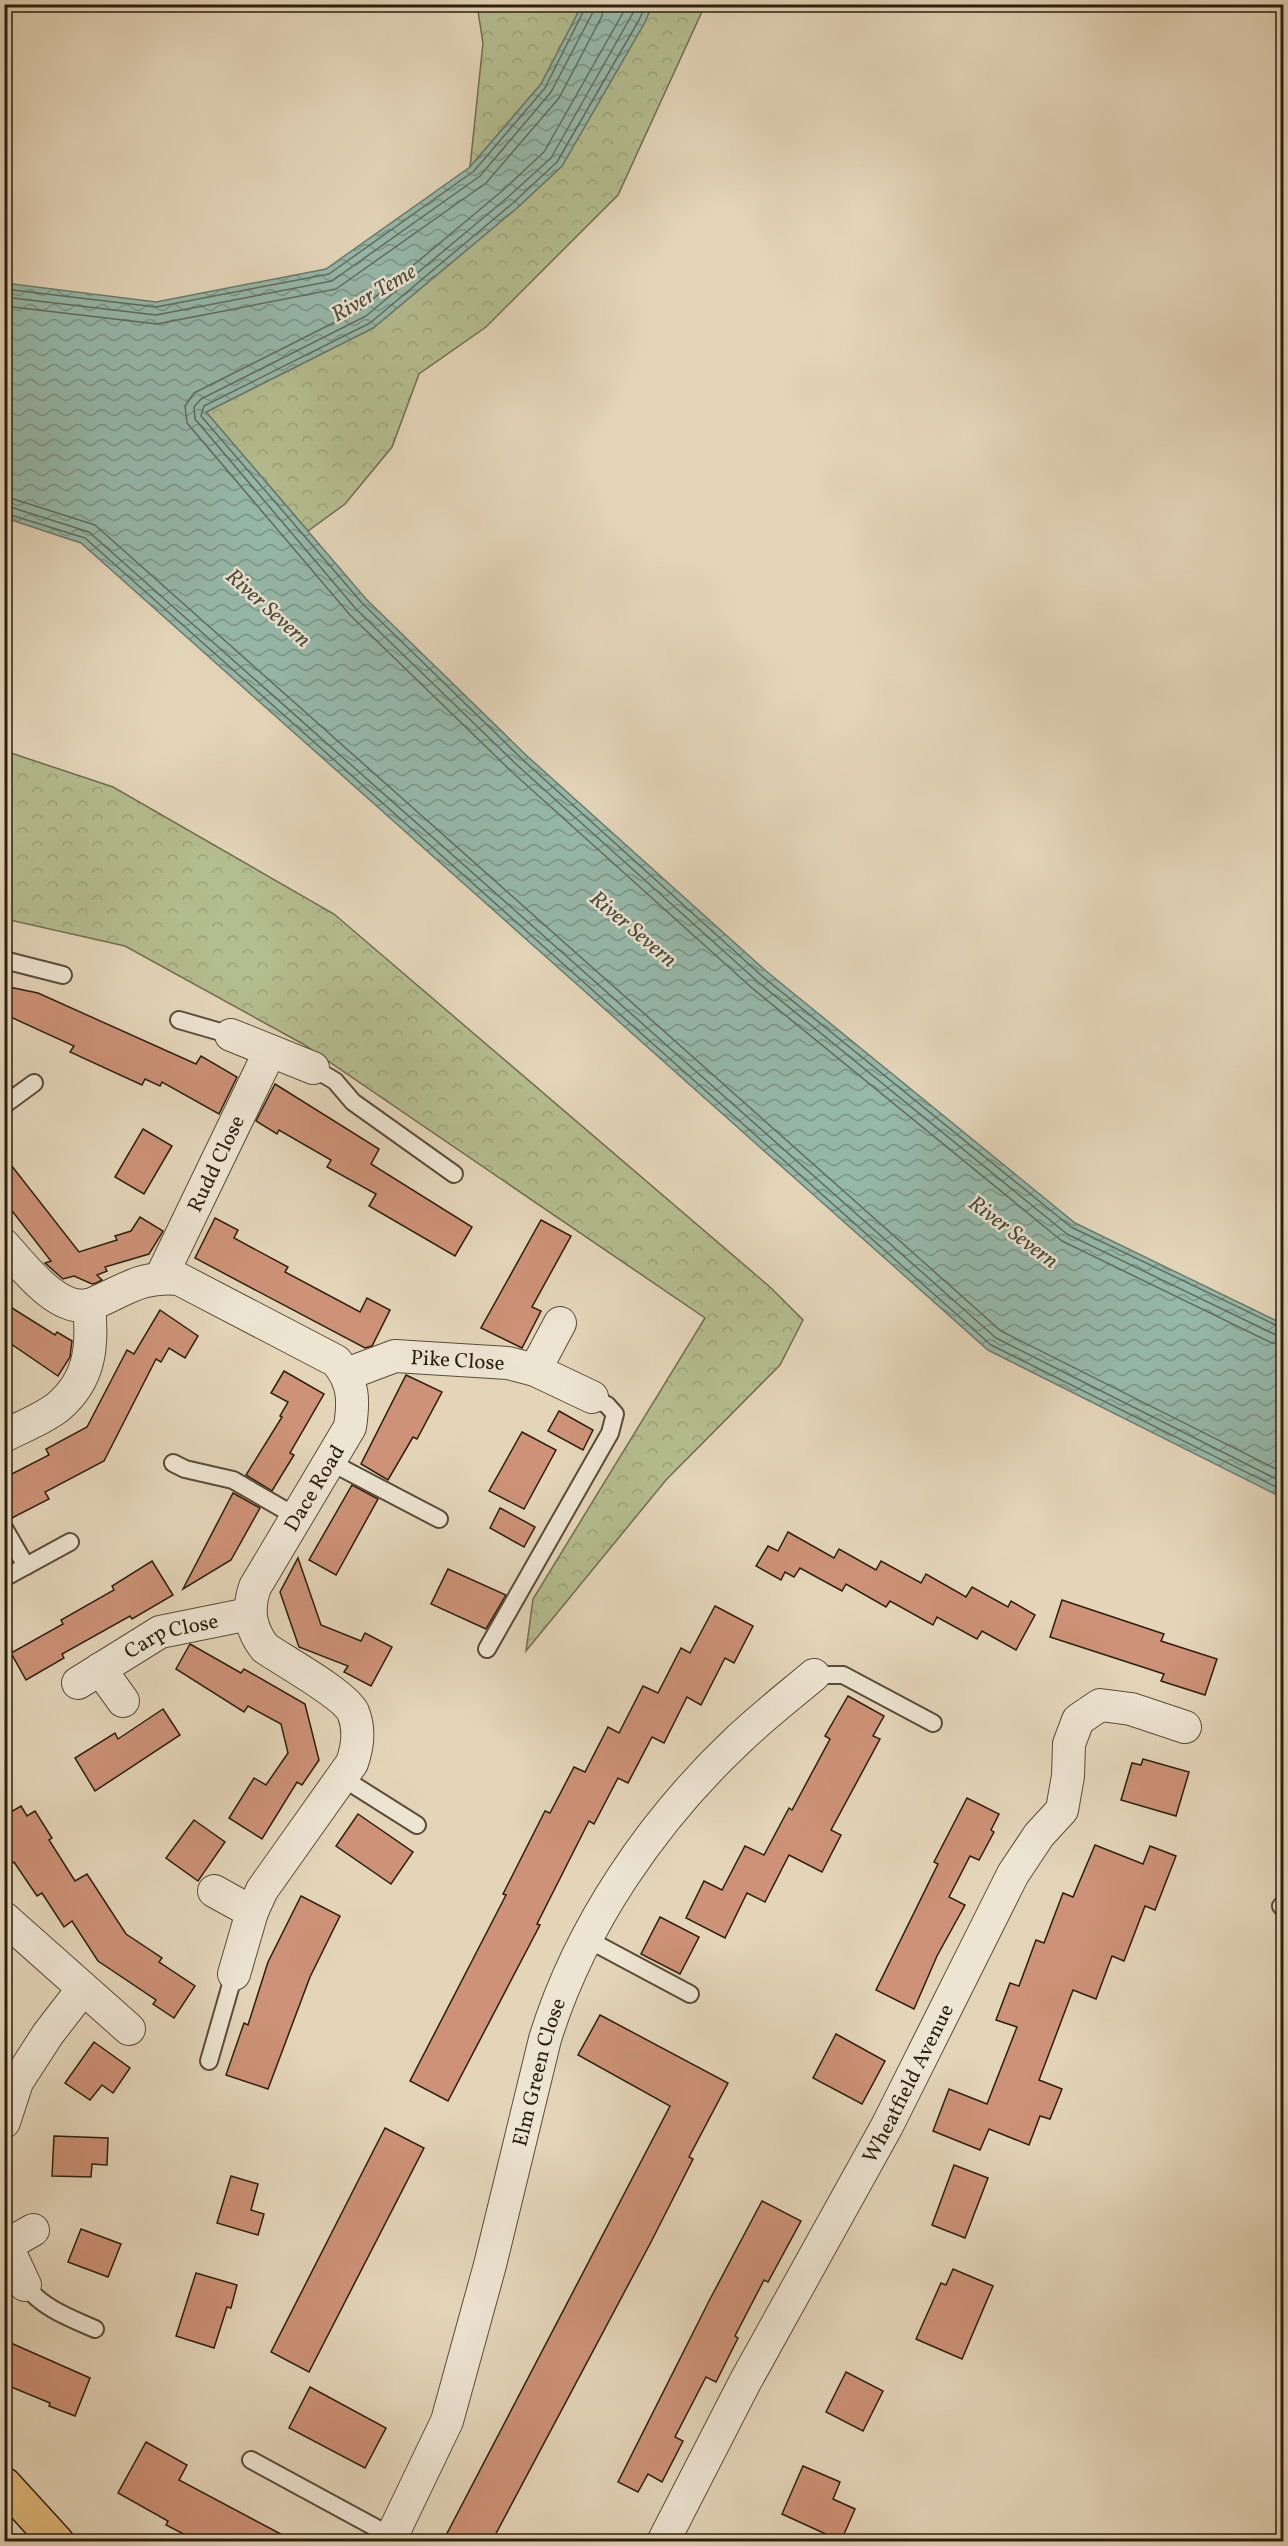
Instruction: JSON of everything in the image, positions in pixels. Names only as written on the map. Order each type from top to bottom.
[{"type":"main road","points":[[4,2484],[57,2541]]},
{"type":"street","points":[[231,1035],[312,1068]]},
{"type":"street","name":"Rudd Close","points":[[161,1277],[270,1051]]},
{"type":"street","points":[[4,1245],[33,1278],[52,1294],[75,1304],[89,1305],[135,1283],[161,1277],[193,1284],[336,1361],[348,1374]]},
{"type":"street","points":[[4,1436],[57,1407],[76,1386],[88,1364],[93,1340],[89,1305]]},
{"type":"street","name":"Pike Close","points":[[534,1370],[560,1323]]},
{"type":"street","name":"Pike Close","points":[[348,1374],[395,1356],[508,1364],[534,1370],[592,1397]]},
{"type":"street","name":"Dace Road","points":[[249,1614],[255,1587],[350,1427],[354,1399],[348,1374]]},
{"type":"street","points":[[234,1974],[252,1912],[280,1863],[352,1763],[358,1747],[357,1726],[352,1710],[339,1697],[265,1648],[258,1640],[249,1614]]},
{"type":"street","name":"Carp Close","points":[[123,1701],[89,1676],[160,1632],[249,1614]]},
{"type":"street","name":"Elm Green Close","points":[[390,2539],[447,2421],[490,2265],[545,2039],[556,2003],[587,1939],[631,1864],[685,1795],[738,1740],[814,1675]]},
{"type":"street","name":"Wheatfield Avenue","points":[[663,2541],[745,2382],[887,2126],[1013,1874],[1039,1835],[1062,1810],[1068,1776],[1068,1744],[1078,1720],[1100,1705],[1131,1709],[1185,1726]]},
{"type":"street","points":[[214,1891],[252,1912]]},
{"type":"street","points":[[4,1918],[82,1990],[129,2029]]},
{"type":"street","points":[[4,2122],[17,2082],[48,2034],[82,1990]]},
{"type":"street","points":[[15,2238],[25,2285]]},
{"type":"lane","points":[[4,960],[63,975]]},
{"type":"lane","points":[[179,1020],[231,1035]]},
{"type":"lane","points":[[312,1068],[335,1081],[353,1102],[454,1174]]},
{"type":"lane","points":[[4,1105],[34,1083]]},
{"type":"lane","points":[[487,1649],[610,1433],[615,1414],[607,1405],[592,1397]]},
{"type":"lane","points":[[330,1462],[439,1519]]},
{"type":"lane","points":[[173,1463],[185,1470],[233,1480],[297,1517]]},
{"type":"lane","points":[[4,1528],[27,1566]]},
{"type":"lane","points":[[4,1578],[70,1542]]},
{"type":"lane","points":[[814,1675],[843,1675],[933,1723]]},
{"type":"lane","points":[[341,1777],[417,1825]]},
{"type":"lane","points":[[587,1939],[690,1994]]},
{"type":"lane","points":[[209,2061],[234,1974]]},
{"type":"lane","points":[[25,2285],[33,2295],[49,2307],[95,2329]]},
{"type":"lane","points":[[251,2460],[390,2539]]},
{"type":"green space","points":[[477,5],[582,5],[541,84],[470,167],[483,43]]},
{"type":"green space","points":[[652,5],[705,5],[618,195],[486,327],[419,374],[392,447],[345,504],[308,531],[206,412],[373,328],[517,208],[562,166],[645,22]]},
{"type":"green space","points":[[5,751],[113,787],[334,914],[770,1287],[803,1320],[780,1365],[666,1480],[526,1651],[533,1599],[705,1318],[303,1044],[125,946],[5,919]]},
{"type":"water","points":[[582,5],[652,5],[645,22],[562,166],[517,208],[373,328],[206,412],[366,599],[527,756],[766,971],[1075,1223],[1283,1324],[1283,1498],[988,1350],[81,543],[5,518],[5,283],[156,302],[326,269],[470,167],[541,84]]},
{"type":"building","points":[[4,986],[38,993],[196,1064],[201,1056],[237,1077],[219,1114],[162,1082],[160,1086],[145,1079],[142,1085],[70,1052],[74,1046],[4,1014]]},
{"type":"building","points":[[275,1084],[379,1149],[371,1164],[472,1227],[455,1256],[369,1206],[376,1194],[327,1167],[331,1160],[279,1130],[277,1134],[256,1121]]},
{"type":"building","points":[[143,1129],[172,1146],[144,1194],[115,1177]]},
{"type":"building","points":[[4,1156],[79,1252],[117,1240],[115,1236],[131,1231],[140,1217],[163,1231],[149,1254],[105,1267],[107,1271],[97,1275],[102,1280],[96,1283],[92,1284],[74,1276],[63,1279],[45,1263],[51,1261],[13,1212],[4,1207]]},
{"type":"building","points":[[215,1218],[238,1230],[234,1238],[288,1267],[285,1272],[360,1312],[367,1298],[390,1310],[372,1346],[365,1348],[195,1258]]},
{"type":"building","points":[[541,1220],[571,1236],[532,1307],[541,1311],[522,1348],[481,1328]]},
{"type":"building","points":[[4,1303],[55,1335],[57,1332],[72,1341],[70,1357],[58,1376],[4,1339]]},
{"type":"building","points":[[160,1310],[198,1336],[185,1358],[169,1348],[161,1362],[156,1359],[104,1461],[45,1492],[49,1499],[10,1519],[4,1518],[4,1478],[49,1455],[46,1449],[87,1427],[127,1350],[134,1354]]},
{"type":"building","points":[[284,1371],[324,1394],[290,1453],[294,1455],[272,1491],[246,1475],[282,1417],[280,1416],[288,1402],[271,1393]]},
{"type":"building","points":[[406,1375],[442,1392],[417,1439],[413,1437],[388,1480],[361,1464]]},
{"type":"building","points":[[559,1411],[593,1430],[583,1450],[548,1431]]},
{"type":"building","points":[[522,1432],[556,1450],[524,1509],[489,1491]]},
{"type":"building","points":[[352,1485],[378,1499],[336,1575],[309,1560]]},
{"type":"building","points":[[233,1493],[260,1508],[231,1560],[183,1589]]},
{"type":"building","points":[[500,1508],[535,1527],[524,1547],[490,1528]]},
{"type":"building","points":[[788,1532],[834,1558],[839,1549],[876,1570],[881,1561],[921,1583],[926,1574],[966,1597],[972,1587],[1008,1607],[1011,1601],[1035,1615],[1016,1650],[982,1631],[977,1639],[937,1617],[933,1625],[890,1601],[886,1607],[846,1584],[842,1591],[800,1568],[794,1577],[785,1572],[781,1580],[756,1566],[768,1546],[778,1551]]},
{"type":"building","points":[[298,1558],[321,1625],[361,1641],[365,1633],[392,1647],[371,1686],[344,1672],[348,1666],[299,1647],[280,1592]]},
{"type":"building","points":[[152,1561],[173,1595],[132,1619],[130,1616],[62,1654],[64,1658],[26,1680],[11,1653],[63,1624],[61,1620],[114,1590],[112,1586]]},
{"type":"building","points":[[448,1569],[506,1595],[486,1629],[431,1604]]},
{"type":"building","points":[[1062,1600],[1164,1634],[1161,1641],[1217,1659],[1205,1695],[1161,1681],[1164,1674],[1050,1637]]},
{"type":"building","points":[[715,1606],[753,1626],[734,1663],[725,1658],[701,1705],[687,1697],[664,1743],[652,1737],[628,1783],[618,1778],[594,1824],[589,1821],[537,1924],[540,1925],[448,2101],[410,2081],[506,1895],[503,1894],[545,1811],[550,1813],[574,1767],[585,1772],[608,1727],[619,1733],[643,1686],[658,1693],[681,1648],[690,1653]]},
{"type":"building","points":[[190,1644],[241,1673],[244,1669],[305,1704],[319,1760],[302,1785],[297,1782],[262,1839],[229,1818],[254,1778],[266,1785],[288,1753],[281,1724],[248,1706],[244,1712],[176,1669]]},
{"type":"building","points":[[848,1696],[884,1716],[873,1736],[880,1739],[831,1830],[841,1835],[822,1872],[789,1855],[765,1902],[747,1893],[725,1938],[686,1918],[704,1881],[722,1890],[745,1846],[764,1855],[789,1808],[792,1810],[830,1739],[825,1736]]},
{"type":"building","points":[[163,1709],[180,1735],[95,1791],[75,1758],[115,1733],[118,1739]]},
{"type":"building","points":[[1143,1759],[1189,1772],[1176,1816],[1121,1800],[1132,1763],[1141,1765]]},
{"type":"building","points":[[967,1798],[999,1814],[991,1830],[994,1832],[979,1860],[970,1856],[949,1897],[965,1905],[937,1956],[914,2009],[876,1990],[938,1864],[934,1862]]},
{"type":"building","points":[[21,1806],[27,1816],[35,1811],[52,1838],[49,1840],[75,1881],[87,1874],[126,1934],[162,1958],[159,1962],[195,1986],[174,2018],[153,2004],[156,2000],[98,1961],[72,1921],[64,1927],[42,1893],[37,1896],[14,1862],[4,1868],[4,1816]]},
{"type":"building","points":[[358,1814],[413,1852],[391,1884],[336,1846]]},
{"type":"building","points":[[194,1820],[225,1842],[198,1881],[166,1858]]},
{"type":"building","points":[[1095,1845],[1143,1864],[1150,1846],[1176,1856],[1155,1910],[1145,1906],[1124,1961],[1112,1956],[1096,1999],[1073,1990],[1039,2080],[1062,2089],[1050,2119],[1040,2116],[1029,2145],[989,2129],[980,2150],[933,2131],[949,2089],[987,2104],[1017,2027],[996,2020],[1010,1983],[1019,1986],[1036,1940],[1044,1943],[1063,1893],[1073,1897]]},
{"type":"building","points":[[301,1896],[340,1916],[310,1977],[268,2089],[226,2075],[244,2023],[248,2025],[268,1962]]},
{"type":"building","points":[[660,1917],[699,1937],[680,1974],[641,1954]]},
{"type":"building","points":[[600,2015],[728,2083],[689,2157],[693,2159],[651,2242],[492,2541],[443,2541],[670,2106],[578,2055]]},
{"type":"building","points":[[836,2034],[885,2061],[862,2104],[813,2078]]},
{"type":"building","points":[[94,2042],[130,2068],[113,2093],[102,2085],[90,2100],[65,2083]]},
{"type":"building","points":[[385,2128],[424,2148],[309,2372],[271,2352]]},
{"type":"building","points":[[54,2136],[108,2138],[107,2165],[92,2164],[91,2177],[52,2176]]},
{"type":"building","points":[[954,2165],[988,2178],[965,2238],[932,2225]]},
{"type":"building","points":[[231,2176],[258,2184],[251,2210],[264,2214],[258,2235],[217,2223]]},
{"type":"building","points":[[762,2201],[801,2221],[768,2282],[764,2280],[735,2336],[738,2338],[716,2382],[706,2377],[675,2437],[683,2441],[662,2482],[648,2474],[638,2492],[618,2482]]},
{"type":"building","points":[[81,2229],[121,2244],[108,2277],[68,2262]]},
{"type":"building","points":[[953,2269],[993,2286],[962,2359],[916,2339],[941,2283],[946,2285]]},
{"type":"building","points":[[196,2273],[237,2285],[231,2308],[227,2307],[214,2348],[176,2336]]},
{"type":"building","points":[[4,2340],[90,2378],[75,2416],[4,2384]]},
{"type":"building","points":[[846,2372],[883,2391],[863,2431],[826,2412]]},
{"type":"building","points":[[310,2387],[386,2428],[365,2468],[289,2428]]},
{"type":"building","points":[[146,2442],[187,2465],[179,2480],[294,2541],[197,2541],[166,2525],[168,2521],[118,2493]]},
{"type":"building","points":[[803,2466],[840,2482],[833,2499],[855,2509],[841,2541],[782,2514]]},
{"type":"water label","name":"River Teme","points":[[373,292]]},
{"type":"water label","name":"River Severn","points":[[269,607]]},
{"type":"water label","name":"River Severn","points":[[634,928]]},
{"type":"water label","name":"River Severn","points":[[1014,1231]]}]
